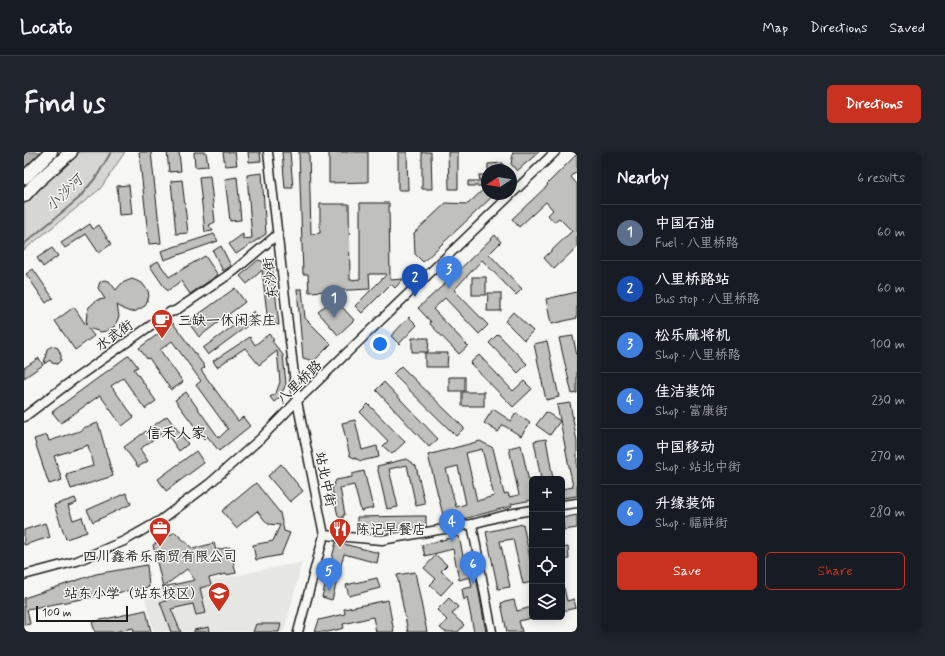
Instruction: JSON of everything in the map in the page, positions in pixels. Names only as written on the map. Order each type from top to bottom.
[{"type":"highway","points":[[24,178],[51,152]]},
{"type":"highway","points":[[24,196],[36,183],[72,152]]},
{"type":"street","name":"东沙街","points":[[268,152],[297,401]]},
{"type":"street","name":"八里桥路","points":[[24,575],[77,561],[124,541],[161,520],[209,484],[260,439],[297,401],[555,152]]},
{"type":"street","name":"水武街","points":[[24,417],[69,383],[170,312],[175,311],[234,270],[278,234]]},
{"type":"street","name":"站北中街","points":[[297,401],[324,535],[298,632]]},
{"type":"street","points":[[565,505],[577,503]]},
{"type":"street","points":[[324,535],[382,540],[472,524],[509,514],[529,511]]},
{"type":"street","points":[[472,524],[492,632]]},
{"type":"shaded area","points":[[24,152],[125,152],[100,189],[24,250]]},
{"type":"shaded area","points":[[24,152],[43,152],[24,173]]},
{"type":"shaded area","name":"站东小学（站东校区）","points":[[302,562],[284,632],[154,632],[144,594]]},
{"type":"building","points":[[139,152],[151,152],[161,243],[149,244]]},
{"type":"building","points":[[167,152],[179,152],[181,171],[169,172]]},
{"type":"building","points":[[194,152],[206,152],[208,166],[195,167]]},
{"type":"building","points":[[223,152],[235,152],[237,165],[225,166]]},
{"type":"building","points":[[248,152],[260,152],[261,161],[249,162]]},
{"type":"building","points":[[282,152],[290,152],[293,188],[285,188]]},
{"type":"building","points":[[299,152],[309,152],[311,234],[320,233],[320,204],[349,204],[350,280],[360,279],[360,203],[389,203],[390,280],[403,279],[395,288],[391,284],[362,313],[355,306],[387,274],[369,274],[370,289],[309,292],[308,274],[303,274]]},
{"type":"building","points":[[329,152],[368,152],[368,182],[329,183]]},
{"type":"building","points":[[398,152],[407,152],[408,190],[398,190]]},
{"type":"building","points":[[422,152],[431,152],[432,189],[422,189]]},
{"type":"building","points":[[448,152],[458,152],[458,189],[449,189]]},
{"type":"building","points":[[513,152],[539,152],[517,171],[517,164],[511,164]]},
{"type":"building","points":[[577,154],[577,171],[571,177],[577,184],[577,247],[554,269],[544,258],[572,231],[559,218],[554,222],[548,215],[553,210],[546,202],[519,227],[512,219],[548,185],[547,184]]},
{"type":"building","points":[[262,173],[266,234],[236,254],[229,244],[243,234],[243,239],[252,238],[247,175]]},
{"type":"building","points":[[479,175],[481,175],[481,186],[468,186],[468,181],[480,181]]},
{"type":"building","points":[[210,176],[215,222],[209,225],[213,231],[205,232],[199,177]]},
{"type":"building","points":[[237,177],[241,220],[230,221],[225,179]]},
{"type":"building","points":[[182,180],[188,233],[176,234],[171,181]]},
{"type":"building","points":[[129,185],[132,214],[119,215],[117,186]]},
{"type":"building","points":[[481,192],[481,200],[489,200],[423,262],[415,254],[414,233],[446,203],[468,204]]},
{"type":"building","points":[[90,224],[93,229],[99,225],[111,244],[99,253],[86,234],[65,248],[61,243]]},
{"type":"building","points":[[214,234],[218,241],[164,260],[161,251]]},
{"type":"building","points":[[495,235],[501,242],[489,254],[522,289],[516,295],[482,260],[454,290],[488,325],[479,334],[445,298],[433,309],[468,346],[459,354],[430,324],[431,322],[418,308]]},
{"type":"building","points":[[221,246],[231,266],[223,271],[213,251]]},
{"type":"building","points":[[52,248],[58,256],[43,267],[37,258]]},
{"type":"building","points":[[205,256],[218,275],[190,294],[181,281],[167,291],[150,266],[158,261],[169,277]]},
{"type":"building","points":[[258,260],[272,264],[279,325],[272,324],[267,314],[262,270],[247,284],[240,276]]},
{"type":"building","points":[[33,269],[53,298],[46,303],[26,274]]},
{"type":"building","points":[[472,277],[486,277],[486,295],[472,295]]},
{"type":"building","points":[[132,279],[142,283],[148,291],[149,296],[145,306],[131,312],[117,305],[119,316],[115,326],[101,332],[88,328],[94,336],[75,350],[55,321],[74,307],[86,325],[89,307],[97,300],[105,299],[98,288],[100,282],[104,280],[109,281],[116,290],[122,283]]},
{"type":"building","points":[[235,288],[245,302],[199,337],[188,322]]},
{"type":"building","points":[[297,289],[302,289],[305,318],[331,344],[314,361],[303,358]]},
{"type":"building","points":[[577,292],[577,318],[551,324],[546,299]]},
{"type":"building","points":[[488,293],[501,293],[501,311],[487,311]]},
{"type":"building","points":[[334,298],[354,320],[338,335],[318,312]]},
{"type":"building","points":[[254,311],[258,318],[208,355],[203,348]]},
{"type":"building","points":[[513,312],[533,331],[524,340],[505,321]]},
{"type":"building","points":[[409,317],[417,325],[399,344],[391,336]]},
{"type":"building","points":[[173,323],[205,367],[201,370],[238,421],[243,417],[250,426],[219,451],[207,436],[204,439],[175,400],[186,392],[219,438],[228,429],[196,385],[201,381],[172,341],[160,350],[183,382],[171,390],[149,358],[147,359],[139,348]]},
{"type":"building","points":[[269,334],[274,340],[272,341],[283,355],[286,384],[280,397],[274,402],[270,397],[276,393],[280,382],[277,351],[259,365],[245,348],[217,367],[213,361],[250,337],[255,345]]},
{"type":"building","points":[[498,334],[527,364],[518,373],[489,343]]},
{"type":"building","points":[[573,336],[577,356],[577,393],[572,394],[559,338]]},
{"type":"building","points":[[412,338],[429,338],[428,352],[412,352]]},
{"type":"building","points":[[547,341],[559,397],[546,400],[534,344]]},
{"type":"building","points":[[52,346],[58,348],[61,355],[61,360],[57,364],[52,363],[50,360],[44,364],[47,349]]},
{"type":"building","points":[[425,353],[448,353],[447,367],[425,367]]},
{"type":"building","points":[[129,355],[138,367],[134,369],[156,401],[145,409],[123,378],[111,386],[134,417],[122,426],[100,395],[61,423],[52,412]]},
{"type":"building","points":[[479,355],[513,391],[524,381],[532,389],[513,407],[470,363]]},
{"type":"building","points":[[39,358],[43,365],[24,378],[24,368]]},
{"type":"building","points":[[401,366],[464,428],[456,436],[393,374]]},
{"type":"building","points":[[449,377],[465,377],[465,391],[449,391]]},
{"type":"building","points":[[384,382],[438,439],[429,447],[376,390]]},
{"type":"building","points":[[462,392],[484,392],[484,406],[462,406]]},
{"type":"building","points":[[570,403],[577,442],[577,496],[565,498],[565,488],[573,487],[557,405]]},
{"type":"building","points":[[368,404],[405,442],[392,454],[383,446],[388,441],[360,412]]},
{"type":"building","points":[[493,409],[511,421],[516,413],[530,423],[521,436],[503,425],[498,432],[484,423]]},
{"type":"building","points":[[546,412],[560,421],[550,435],[536,425]]},
{"type":"building","points":[[167,416],[188,444],[179,451],[165,431],[140,449],[148,461],[138,467],[124,447]]},
{"type":"building","points":[[355,420],[362,450],[377,446],[379,457],[361,461],[350,456],[342,423]]},
{"type":"building","points":[[98,423],[113,476],[71,489],[66,474],[93,466],[88,445],[54,456],[62,480],[49,484],[34,439],[47,435],[49,441],[83,430],[83,428]]},
{"type":"building","points":[[546,439],[552,476],[540,476],[534,441]]},
{"type":"building","points":[[480,441],[493,448],[504,494],[508,493],[509,497],[519,495],[509,448],[521,445],[529,482],[529,501],[511,504],[512,506],[456,521],[443,515],[428,455]],"holes":[[[482,449],[494,496],[477,501],[466,453]],[[458,466],[466,504],[456,507],[446,469]]]},
{"type":"building","points":[[196,451],[204,463],[166,491],[158,479]]},
{"type":"building","points":[[406,459],[416,466],[425,504],[416,506],[407,465],[389,469],[398,507],[387,509],[377,466]]},
{"type":"building","points":[[281,464],[303,491],[290,502],[268,476]]},
{"type":"building","points":[[364,471],[373,508],[361,511],[354,485],[340,488],[345,515],[343,515],[343,519],[338,516],[332,489],[336,480],[352,477],[352,474]]},
{"type":"building","points":[[256,483],[280,513],[284,531],[290,533],[281,555],[256,560],[253,545],[273,541],[280,525],[268,524],[257,511],[236,528],[222,511]]},
{"type":"building","points":[[126,493],[131,504],[93,522],[87,510]]},
{"type":"building","points":[[75,498],[77,503],[68,506],[73,520],[82,517],[87,532],[66,539],[54,505]]},
{"type":"building","points":[[577,515],[577,528],[565,530],[565,517]]},
{"type":"building","points":[[426,516],[426,527],[357,529],[357,517]]},
{"type":"building","points":[[45,523],[50,537],[24,545],[24,530]]},
{"type":"building","points":[[523,524],[529,553],[529,583],[523,584],[513,539],[500,541],[510,587],[498,589],[486,532]]},
{"type":"building","points":[[175,532],[193,549],[214,543],[216,550],[230,547],[236,573],[209,578],[211,585],[200,588],[206,613],[196,615],[193,604],[171,609],[181,632],[171,632],[160,602],[166,601],[153,545]],"holes":[[[187,569],[195,580],[163,587]]]},
{"type":"building","points":[[459,536],[464,561],[473,559],[486,632],[474,632],[467,597],[464,600],[462,589],[472,587],[470,577],[459,580],[453,549],[425,556],[422,545]]},
{"type":"building","points":[[336,542],[379,553],[377,563],[344,554],[332,600],[322,597]]},
{"type":"building","points":[[568,547],[569,559],[565,560],[565,548]]},
{"type":"building","points":[[436,555],[447,565],[441,571],[453,582],[441,595],[430,585],[436,579],[424,568]]},
{"type":"building","points":[[147,565],[149,587],[27,609],[30,624],[24,625],[24,598],[96,574]]},
{"type":"building","points":[[415,572],[427,632],[408,632],[397,575]]},
{"type":"building","points":[[377,578],[380,588],[349,596],[346,585]]},
{"type":"building","points":[[565,592],[567,601],[574,599],[576,608],[565,610]]},
{"type":"building","points":[[449,598],[458,607],[452,614],[464,625],[458,632],[445,632],[440,628],[447,620],[437,610]]},
{"type":"building","points":[[388,600],[394,632],[376,632],[373,617],[343,624],[344,628],[328,632],[315,632],[319,620],[345,614],[344,609]]},
{"type":"building","points":[[514,600],[517,611],[529,608],[529,619],[519,621],[522,632],[507,632],[501,603]]},
{"type":"building","points":[[146,610],[151,632],[134,632],[133,628],[114,632],[95,632],[92,622]]},
{"type":"building","points":[[256,624],[281,624],[279,632],[253,632]]},
{"type":"building","points":[[209,627],[210,632],[194,632],[194,630]]},
{"type":"waterway","name":"小沙河","points":[[24,244],[78,199],[97,176],[111,152]]},
{"type":"place","name":"松乐麻将机","points":[[449,289]]},
{"type":"place","name":"八里桥路站","points":[[415,297]]},
{"type":"place","name":"中国石油","points":[[334,318]]},
{"type":"place","name":"三缺一休闲茶庄","points":[[162,340]]},
{"type":"place","name":"佳洁装饰","points":[[452,542]]},
{"type":"place","name":"四川鑫希乐商贸有限公司","points":[[160,548]]},
{"type":"place","name":"陈记早餐店","points":[[340,548]]},
{"type":"place","name":"升缘装饰","points":[[473,584]]},
{"type":"place","name":"中国移动","points":[[329,591]]},
{"type":"place","name":"站东小学（站东校区）","points":[[219,612]]},
{"type":"district","name":"信禾人家","points":[[176,433]]}]
